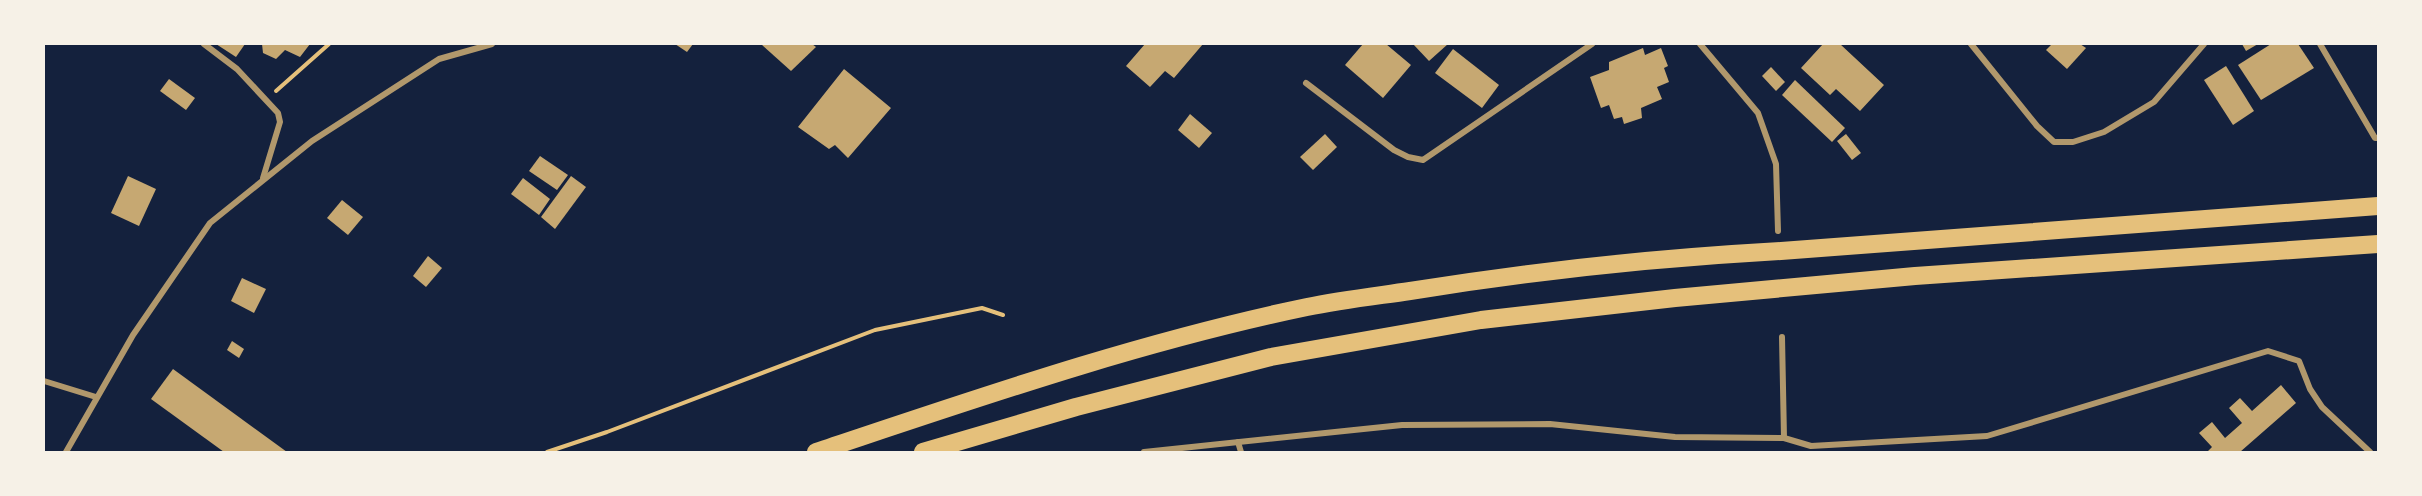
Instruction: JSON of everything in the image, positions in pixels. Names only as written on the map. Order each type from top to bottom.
[{"type":"highway","points":[[816,453],[1066,369],[1158,344],[1307,307],[1503,276],[1690,256],[2379,206]]},
{"type":"highway","points":[[923,453],[1076,407],[1271,357],[1481,320],[1675,298],[1915,276],[2379,244]]},
{"type":"street","points":[[204,44],[237,69],[278,113],[280,122],[263,179]]},
{"type":"street","points":[[66,453],[133,335],[210,223],[312,141],[439,59],[492,44]]},
{"type":"street","points":[[1306,83],[1394,150],[1408,157],[1423,160],[1592,44]]},
{"type":"street","points":[[1700,44],[1758,112],[1776,164],[1778,231]]},
{"type":"street","points":[[1971,44],[2045,134],[2054,142],[2073,142],[2104,132],[2154,102],[2204,44]]},
{"type":"street","points":[[2320,44],[2375,138],[2379,138]]},
{"type":"street","points":[[1782,337],[1784,438]]},
{"type":"street","points":[[1144,453],[1413,424],[1550,424],[1675,437],[1784,438],[1811,446],[1987,436],[2268,351],[2299,361],[2310,389],[2322,407],[2370,453]]},
{"type":"street","points":[[44,381],[96,397]]},
{"type":"street","points":[[1238,442],[1241,453]]},
{"type":"path","points":[[266,99],[329,44]]},
{"type":"path","points":[[547,453],[874,330],[982,308],[1003,315]]},
{"type":"building","points":[[216,44],[245,44],[236,57]]},
{"type":"building","points":[[262,44],[310,44],[300,57],[285,50],[276,59],[263,53]]},
{"type":"building","points":[[675,44],[693,44],[687,52]]},
{"type":"building","points":[[761,44],[812,44],[816,47],[791,71]]},
{"type":"building","points":[[1145,44],[1203,44],[1174,78],[1165,71],[1150,87],[1126,66]]},
{"type":"building","points":[[1363,44],[1386,44],[1411,65],[1383,98],[1345,65]]},
{"type":"building","points":[[1413,44],[1448,44],[1429,61]]},
{"type":"building","points":[[1823,44],[1840,44],[1884,85],[1860,111],[1836,89],[1830,95],[1801,68]]},
{"type":"building","points":[[2052,44],[2080,44],[2086,48],[2067,69],[2046,50]]},
{"type":"building","points":[[2242,44],[2258,44],[2246,51]]},
{"type":"building","points":[[2271,44],[2298,44],[2314,68],[2261,100],[2238,65]]},
{"type":"building","points":[[1643,48],[1645,55],[1661,48],[1668,66],[1664,68],[1669,82],[1657,87],[1662,99],[1641,108],[1642,118],[1624,124],[1622,117],[1614,119],[1609,105],[1601,108],[1590,77],[1609,70],[1609,62]]},
{"type":"building","points":[[1453,49],[1499,85],[1482,108],[1435,73]]},
{"type":"building","points":[[2226,66],[2254,111],[2233,125],[2204,80]]},
{"type":"building","points":[[1771,67],[1785,82],[1776,91],[1762,76]]},
{"type":"building","points":[[844,69],[891,108],[848,158],[835,145],[829,149],[798,127]]},
{"type":"building","points":[[169,79],[195,98],[186,110],[160,91]]},
{"type":"building","points":[[1795,80],[1845,128],[1832,142],[1782,95]]},
{"type":"building","points":[[1190,114],[1212,133],[1199,148],[1178,130]]},
{"type":"building","points":[[1325,134],[1337,147],[1313,170],[1300,157]]},
{"type":"building","points":[[1846,134],[1861,153],[1852,160],[1837,141]]},
{"type":"building","points":[[540,156],[568,175],[557,190],[529,171]]},
{"type":"building","points":[[128,176],[156,189],[139,226],[111,213]]},
{"type":"building","points":[[571,176],[586,187],[555,229],[541,217]]},
{"type":"building","points":[[523,178],[550,199],[539,215],[511,194]]},
{"type":"building","points":[[342,200],[363,217],[348,235],[327,218]]},
{"type":"building","points":[[428,256],[442,268],[426,287],[413,276]]},
{"type":"building","points":[[242,278],[266,289],[254,313],[231,301]]},
{"type":"building","points":[[232,341],[244,349],[239,358],[227,350]]},
{"type":"building","points":[[173,369],[287,452],[224,452],[151,399]]},
{"type":"building","points":[[2281,385],[2296,403],[2240,452],[2207,452],[2212,447],[2199,433],[2212,422],[2225,438],[2242,423],[2229,408],[2240,398],[2252,411]]}]
